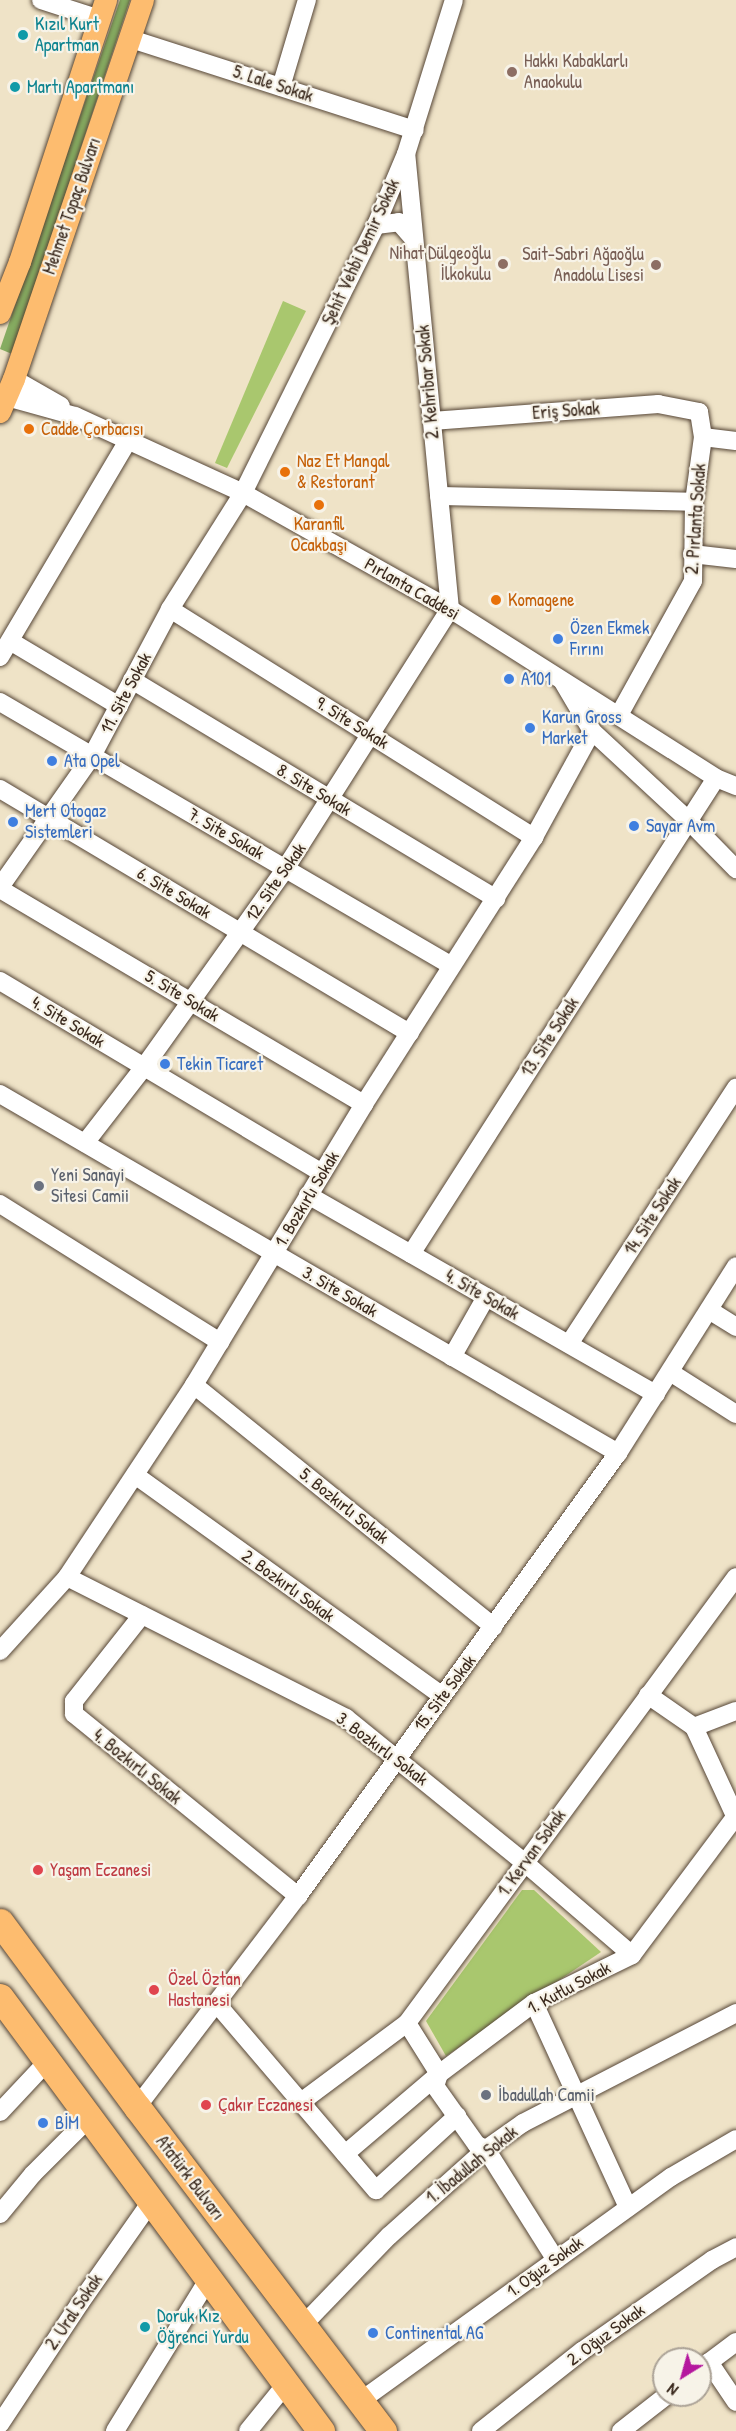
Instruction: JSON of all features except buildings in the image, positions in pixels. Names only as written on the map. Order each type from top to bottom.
[{"type":"highway","name":"Atatürk Bulvarı","points":[[0,1922],[383,2431]]},
{"type":"highway","points":[[0,1996],[88,2119],[321,2431]]},
{"type":"main road","name":"Mehmet Topaç Bulvarı","points":[[4,390],[143,0]]},
{"type":"main road","name":"Mehmet Topaç Bulvarı","points":[[0,313],[21,262],[103,10]]},
{"type":"street","points":[[41,0],[103,10]]},
{"type":"street","points":[[281,87],[307,0]]},
{"type":"street","name":"Şehit Vehbi Demir Sokak","points":[[243,493],[376,225],[415,130],[454,0]]},
{"type":"street","name":"5. Lale Sokak","points":[[131,39],[415,130]]},
{"type":"street","name":"2. Kehribar Sokak","points":[[406,154],[450,609]]},
{"type":"street","points":[[376,225],[399,222],[414,239]]},
{"type":"street","name":"Pırlanta Caddesi","points":[[4,390],[129,439],[243,493],[450,609],[716,778],[736,786]]},
{"type":"street","name":"Eriş Sokak","points":[[432,421],[658,404],[699,412]]},
{"type":"street","name":"2. Pırlanta Sokak","points":[[619,716],[693,581],[694,502],[703,437],[699,412]]},
{"type":"street","points":[[703,437],[736,441]]},
{"type":"street","points":[[0,657],[129,439]]},
{"type":"street","name":"11. Site Sokak","points":[[0,888],[92,756],[170,609],[243,493]]},
{"type":"street","points":[[439,496],[694,502]]},
{"type":"street","points":[[692,554],[736,559]]},
{"type":"street","name":"9. Site Sokak","points":[[170,609],[534,837]]},
{"type":"street","name":"12. Site Sokak","points":[[85,1143],[144,1067],[285,869],[331,800],[450,609]]},
{"type":"street","points":[[10,641],[119,706]]},
{"type":"street","name":"8. Site Sokak","points":[[132,680],[496,899]]},
{"type":"street","points":[[562,680],[592,731],[688,820],[736,869]]},
{"type":"street","name":"7. Site Sokak","points":[[0,702],[452,966]]},
{"type":"street","name":"1. Bozkırlı Sokak","points":[[1,1648],[67,1577],[194,1385],[364,1104],[534,837],[592,731]]},
{"type":"street","name":"13. Site Sokak","points":[[411,1254],[716,778]]},
{"type":"street","name":"6. Site Sokak","points":[[0,789],[410,1033]]},
{"type":"street","name":"5. Site Sokak","points":[[0,888],[364,1104]]},
{"type":"street","name":"4. Site Sokak","points":[[0,981],[322,1173]]},
{"type":"street","name":"14. Site Sokak","points":[[569,1344],[736,1088]]},
{"type":"street","name":"3. Site Sokak","points":[[0,1094],[618,1454]]},
{"type":"street","name":"4. Site Sokak","points":[[308,1195],[656,1394]]},
{"type":"street","points":[[0,1204],[220,1341]]},
{"type":"street","name":"15. Site Sokak","points":[[137,2107],[298,1896],[618,1454],[736,1266]]},
{"type":"street","points":[[453,1357],[486,1297]]},
{"type":"street","points":[[709,1311],[736,1327]]},
{"type":"street","points":[[670,1372],[736,1414]]},
{"type":"street","name":"5. Bozkırlı Sokak","points":[[194,1385],[494,1627]]},
{"type":"street","name":"2. Bozkırlı Sokak","points":[[135,1475],[442,1696]]},
{"type":"street","name":"3. Bozkırlı Sokak","points":[[67,1577],[346,1718],[525,1863],[632,1955]]},
{"type":"street","name":"1. Kervan Sokak","points":[[301,2102],[407,2023],[736,1577]]},
{"type":"street","name":"4. Bozkırlı Sokak","points":[[142,1615],[74,1701],[74,1714],[298,1896]]},
{"type":"street","points":[[648,1695],[694,1727],[736,1817]]},
{"type":"street","points":[[694,1727],[736,1711]]},
{"type":"street","name":"1. Kutlu Sokak","points":[[345,2154],[439,2073],[534,2004],[632,1955],[736,1817]]},
{"type":"street","points":[[217,2004],[376,2190],[457,2116]]},
{"type":"street","points":[[534,2004],[628,2207]]},
{"type":"street","name":"1. İbadullah Sokak","points":[[302,2326],[389,2236],[486,2149],[523,2123],[736,2013]]},
{"type":"street","points":[[407,2023],[439,2073],[435,2086],[477,2145],[486,2149],[556,2260]]},
{"type":"street","points":[[0,2112],[47,2062]]},
{"type":"street","points":[[0,2214],[33,2174],[88,2119]]},
{"type":"street","name":"1. Oğuz Sokak","points":[[359,2402],[671,2177],[736,2139]]},
{"type":"street","name":"2. Ural Sokak","points":[[0,2424],[150,2203]]},
{"type":"street","name":"2. Oğuz Sokak","points":[[481,2431],[582,2351],[712,2260],[736,2247]]},
{"type":"street","points":[[115,2431],[208,2280]]},
{"type":"street","points":[[712,2359],[736,2342]]},
{"type":"street","points":[[712,2374],[736,2402]]},
{"type":"street","points":[[248,2431],[286,2384]]},
{"type":"street","points":[[621,2431],[652,2407]]},
{"type":"green space","points":[[120,0],[130,0],[12,354],[0,349]]},
{"type":"green space","points":[[283,301],[306,311],[227,468],[215,463]]},
{"type":"green space","points":[[522,1890],[534,1890],[601,1952],[446,2056],[426,2021]]},
{"type":"place","name":"Kızıl Kurt Apartman","points":[[23,35]]},
{"type":"place","name":"Hakkı Kabaklarlı Anaokulu","points":[[512,72]]},
{"type":"place","name":"Martı Apartmanı","points":[[15,87]]},
{"type":"place","name":"Nihat Dülgeoğlu İlkokulu","points":[[503,264]]},
{"type":"place","name":"Sait-Sabri Ağaoğlu Anadolu Lisesi","points":[[656,265]]},
{"type":"place","name":"Cadde Çorbacısı","points":[[29,429]]},
{"type":"place","name":"Naz Et Mangal & Restorant","points":[[285,472]]},
{"type":"place","name":"Karanfil Ocakbaşı","points":[[319,505]]},
{"type":"place","name":"Komagene","points":[[496,600]]},
{"type":"place","name":"Özen Ekmek Fırını","points":[[558,639]]},
{"type":"place","name":"A101","points":[[509,679]]},
{"type":"place","name":"Karun Gross Market","points":[[530,728]]},
{"type":"place","name":"Ata Opel","points":[[52,761]]},
{"type":"place","name":"Mert Otogaz Sistemleri","points":[[13,822]]},
{"type":"place","name":"Sayar Avm","points":[[634,826]]},
{"type":"place","name":"Tekin Ticaret","points":[[165,1064]]},
{"type":"place","name":"Yeni Sanayi Sitesi Camii","points":[[39,1186]]},
{"type":"place","name":"Yaşam Eczanesi","points":[[38,1870]]},
{"type":"place","name":"Özel Öztan Hastanesi","points":[[154,1990]]},
{"type":"place","name":"İbadullah Camii","points":[[486,2095]]},
{"type":"place","name":"Çakır Eczanesi","points":[[206,2105]]},
{"type":"place","name":"BİM","points":[[43,2123]]},
{"type":"place","name":"Doruk Kız Öğrenci Yurdu","points":[[145,2327]]},
{"type":"place","name":"Continental AG","points":[[373,2333]]}]
